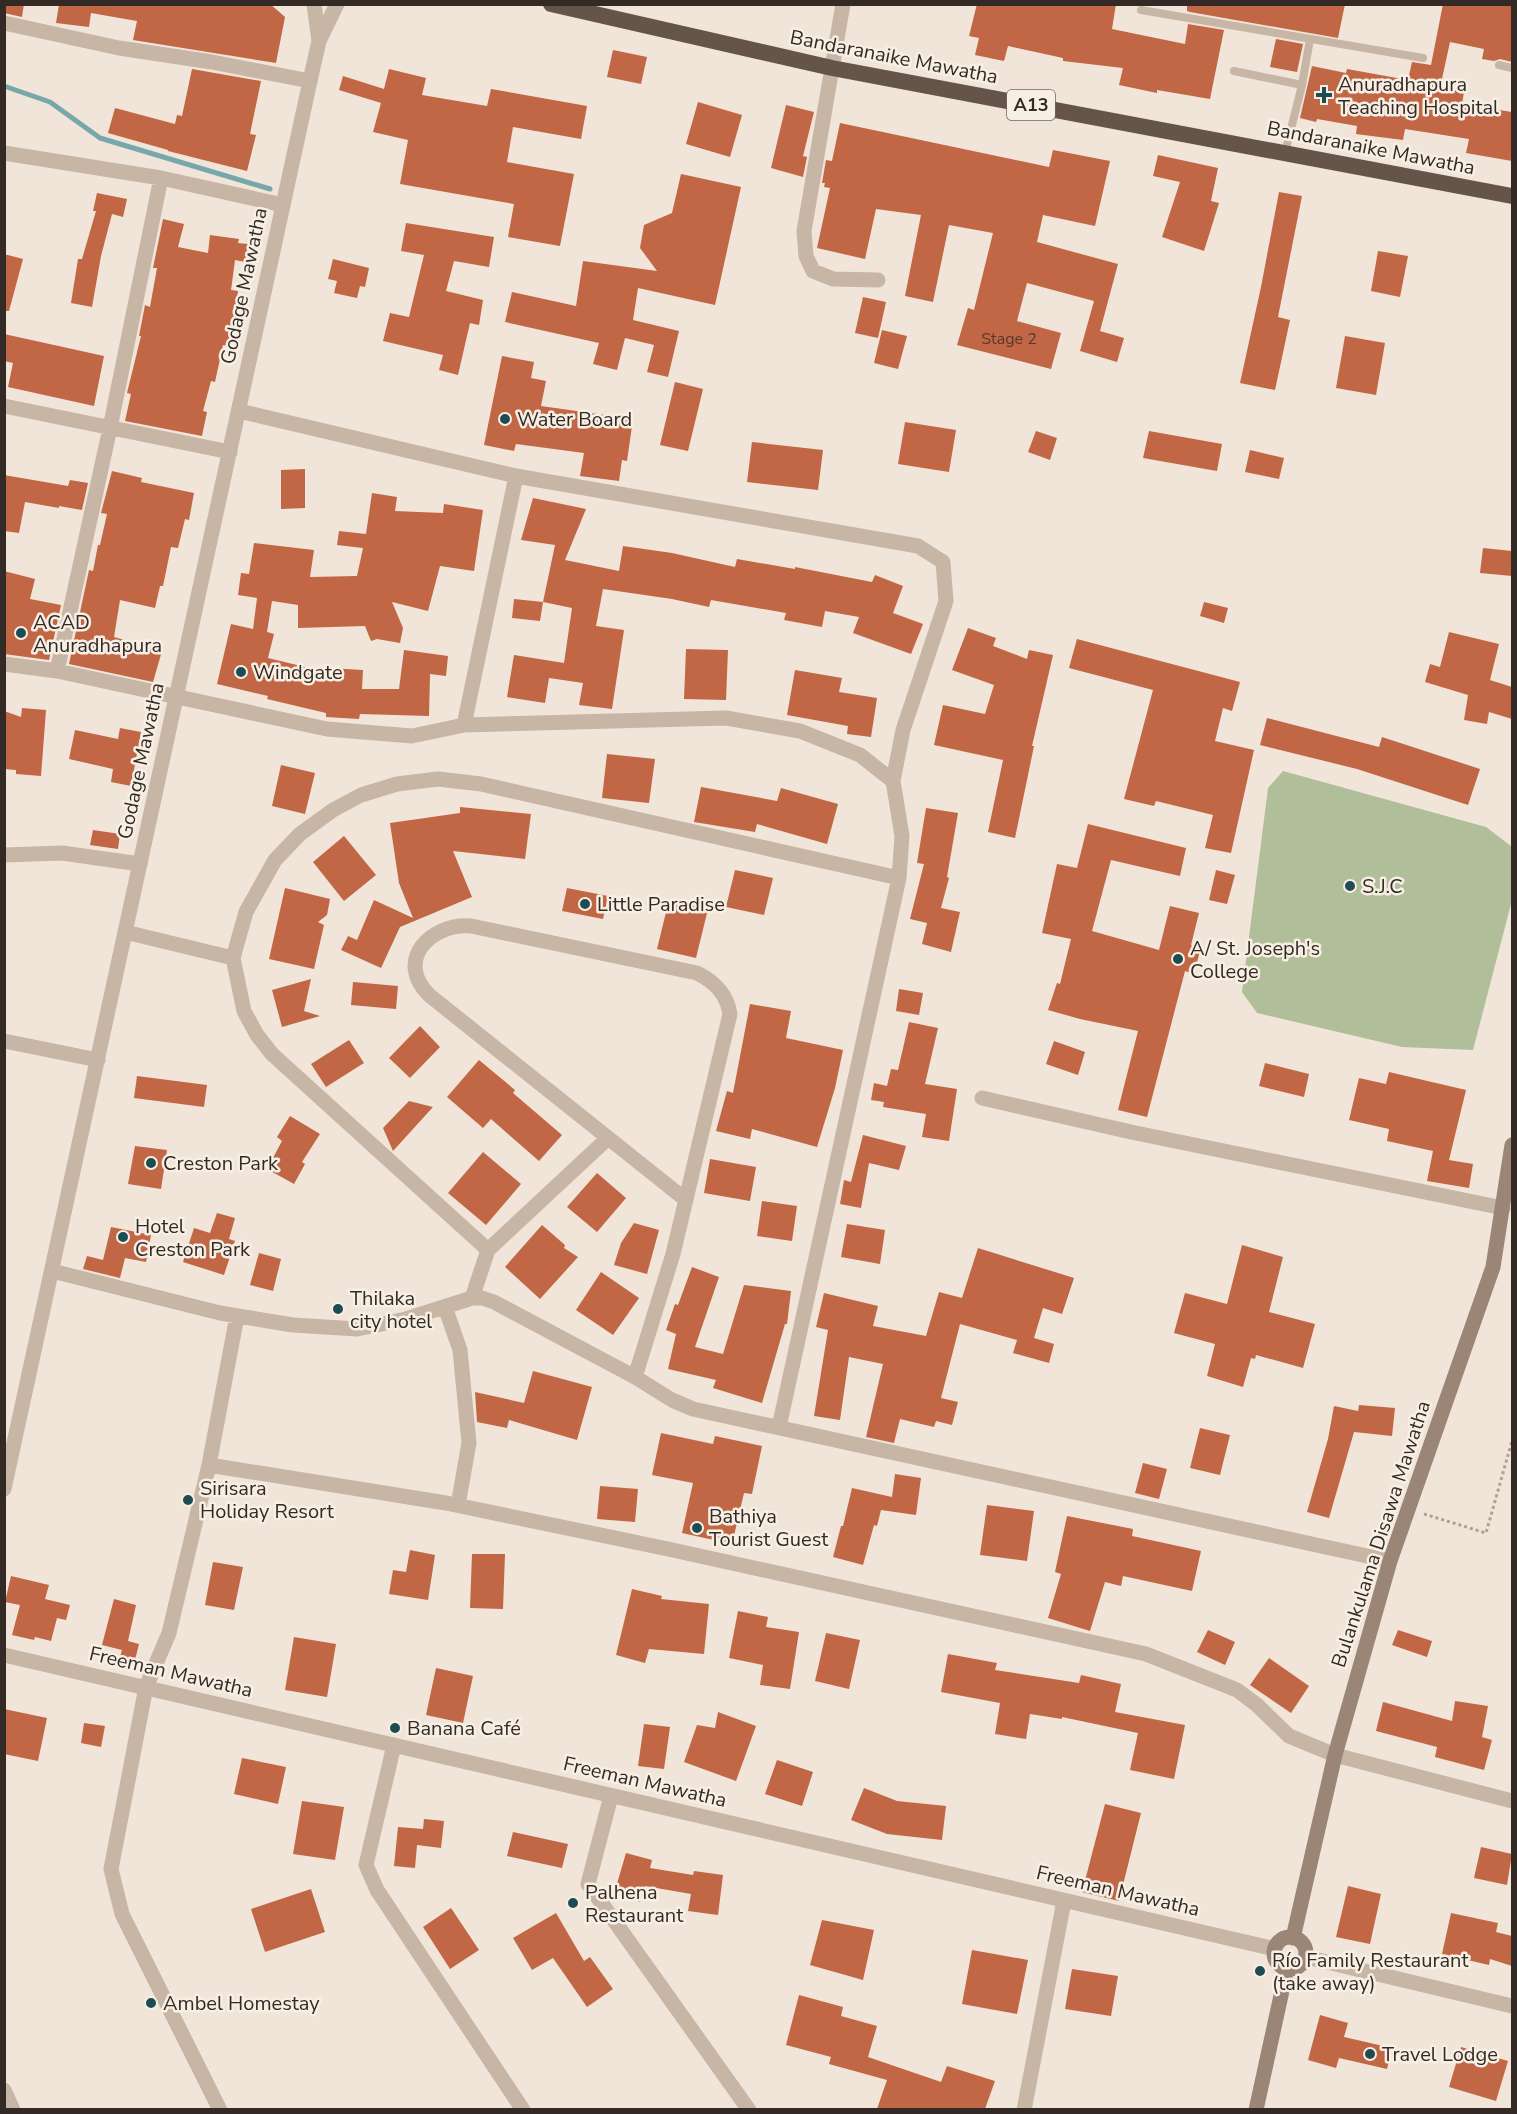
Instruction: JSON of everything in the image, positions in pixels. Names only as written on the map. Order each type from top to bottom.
[{"type":"highway","name":"Bandaranaike Mawatha","points":[[551,4],[832,68],[1512,196]]},
{"type":"main road","name":"Bulankulama Disawa Mawatha","points":[[1293,1938],[1335,1755],[1390,1561],[1493,1267],[1512,1144]]},
{"type":"main road","points":[[1293,1938],[1305,1947],[1306,1957],[1297,1968],[1287,1968],[1276,1960],[1275,1949],[1284,1939],[1293,1938]]},
{"type":"main road","points":[[1256,2109],[1287,1968]]},
{"type":"street","name":"Godage Mawatha","points":[[314,4],[319,41]]},
{"type":"street","name":"Godage Mawatha","points":[[4,1490],[310,81],[319,41],[337,4]]},
{"type":"street","points":[[843,4],[804,231],[806,256],[813,271],[833,279],[878,280]]},
{"type":"street","points":[[4,23],[119,48],[212,62],[310,81]]},
{"type":"street","points":[[4,153],[161,178],[283,205]]},
{"type":"street","points":[[57,671],[161,178]]},
{"type":"street","points":[[4,406],[230,452]]},
{"type":"street","points":[[238,411],[516,476],[918,546],[943,562],[946,601],[903,730],[893,781],[902,836],[899,878],[779,1427]]},
{"type":"street","points":[[464,725],[516,476]]},
{"type":"street","points":[[4,664],[57,671],[327,729],[412,736],[464,725],[726,718],[800,731],[860,755],[893,781]]},
{"type":"street","points":[[488,1250],[272,1054],[257,1035],[244,1011],[233,958],[246,912],[275,860],[300,834],[333,810],[361,795],[397,784],[438,779],[481,784],[899,878]]},
{"type":"street","points":[[4,855],[62,854],[140,864]]},
{"type":"street","points":[[635,1377],[673,1254],[686,1200],[730,1014],[729,1005],[717,986],[710,979],[697,973],[471,926],[450,927],[438,932],[428,940],[420,950],[415,962],[416,980],[421,987],[607,1139],[686,1200]]},
{"type":"street","points":[[126,932],[233,958]]},
{"type":"street","points":[[4,1041],[98,1060]]},
{"type":"street","points":[[982,1098],[1131,1132],[1503,1208]]},
{"type":"street","points":[[472,1298],[488,1250],[607,1139]]},
{"type":"street","points":[[52,1271],[237,1316],[293,1325],[357,1329],[406,1319],[472,1298],[482,1298],[494,1302],[635,1377],[672,1400],[717,1416],[779,1427],[1390,1561]]},
{"type":"street","points":[[445,1306],[460,1350],[470,1443],[458,1505]]},
{"type":"street","points":[[220,2109],[122,1914],[111,1869],[146,1687],[169,1633],[209,1465],[237,1316]]},
{"type":"street","points":[[209,1465],[458,1505],[1146,1654],[1237,1690],[1257,1705],[1289,1736],[1335,1755],[1512,1801]]},
{"type":"street","name":"Freeman Mawatha","points":[[4,1655],[1275,1949]]},
{"type":"street","points":[[394,1745],[366,1865],[377,1890],[523,2109]]},
{"type":"street","points":[[611,1796],[588,1884],[749,2109]]},
{"type":"street","points":[[1024,2109],[1064,1900]]},
{"type":"street","points":[[1306,1957],[1512,2006]]},
{"type":"street","points":[[4,2090],[13,2109]]},
{"type":"lane","points":[[1141,10],[1423,58]]},
{"type":"lane","points":[[1285,153],[1302,85],[1310,39]]},
{"type":"lane","points":[[1499,65],[1512,68]]},
{"type":"lane","points":[[1234,71],[1302,85]]},
{"type":"path","points":[[1408,1509],[1486,1533],[1512,1441]]},
{"type":"green space","points":[[1283,771],[1486,827],[1511,846],[1512,900],[1473,1050],[1402,1047],[1257,1013],[1242,992],[1268,788]]},
{"type":"building","points":[[4,4],[24,4],[22,17],[4,13]]},
{"type":"building","points":[[59,4],[270,4],[285,17],[276,63],[133,40],[137,21],[91,13],[89,27],[56,23]]},
{"type":"building","points":[[977,4],[1116,4],[1112,29],[1185,44],[1188,24],[1224,30],[1210,99],[1157,90],[1157,93],[1119,85],[1123,68],[1063,61],[1063,58],[1008,46],[1004,61],[975,55],[979,38],[969,36]]},
{"type":"building","points":[[1187,4],[1345,4],[1338,38],[1190,12],[1187,11]]},
{"type":"building","points":[[1443,4],[1512,4],[1512,62],[1482,59],[1484,49],[1450,42],[1440,88],[1464,92],[1462,104],[1512,112],[1512,161],[1466,153],[1469,139],[1405,129],[1403,140],[1356,134],[1357,126],[1300,118],[1312,66],[1346,73],[1347,69],[1408,80],[1412,62],[1431,65]]},
{"type":"building","points":[[1276,39],[1303,44],[1297,72],[1270,67]]},
{"type":"building","points":[[613,50],[647,57],[641,84],[607,77]]},
{"type":"building","points":[[192,69],[261,81],[250,134],[256,135],[247,171],[108,133],[115,108],[175,124],[177,115],[182,116]]},
{"type":"building","points":[[389,69],[426,78],[422,95],[487,106],[491,89],[587,106],[581,139],[513,127],[507,162],[574,174],[560,246],[508,237],[514,204],[400,184],[408,140],[373,132],[381,103],[339,90],[343,76],[384,89]]},
{"type":"building","points":[[698,102],[742,115],[730,157],[686,144]]},
{"type":"building","points":[[786,105],[814,112],[803,156],[807,157],[803,177],[771,168]]},
{"type":"building","points":[[840,123],[1049,167],[1053,150],[1110,161],[1095,226],[1043,215],[1037,242],[1118,264],[1100,331],[1124,338],[1117,362],[1080,351],[1094,301],[1027,283],[1017,321],[1061,333],[1051,369],[957,345],[968,308],[974,310],[993,233],[949,225],[933,302],[905,296],[921,215],[876,209],[865,259],[817,248],[830,188],[824,187],[825,183],[822,183],[826,160],[832,161]]},
{"type":"building","points":[[1158,155],[1218,168],[1211,201],[1219,203],[1204,251],[1162,237],[1180,182],[1153,176]]},
{"type":"building","points":[[681,174],[741,187],[715,305],[638,288],[633,320],[679,331],[668,377],[647,372],[654,345],[625,338],[617,370],[593,364],[599,343],[505,322],[512,292],[576,306],[583,261],[657,271],[640,248],[644,225],[672,213]]},
{"type":"building","points":[[1279,192],[1302,196],[1278,317],[1290,320],[1275,390],[1240,383]]},
{"type":"building","points":[[97,193],[127,199],[123,217],[112,214],[101,256],[92,307],[71,303],[78,259],[82,259],[96,211],[93,211]]},
{"type":"building","points":[[163,219],[184,224],[178,247],[208,253],[210,235],[239,239],[238,243],[248,244],[245,262],[235,260],[231,290],[238,291],[229,346],[223,345],[215,382],[211,381],[203,411],[207,412],[202,436],[125,421],[131,394],[127,393],[141,336],[139,336],[145,305],[150,307],[157,268],[153,268]]},
{"type":"building","points":[[406,223],[494,237],[489,267],[454,261],[446,291],[483,300],[479,325],[470,323],[458,375],[439,370],[443,355],[383,341],[390,313],[409,317],[424,255],[401,251]]},
{"type":"building","points":[[1378,251],[1408,256],[1400,297],[1371,291]]},
{"type":"building","points":[[4,254],[23,259],[9,311],[4,311]]},
{"type":"building","points":[[333,259],[369,268],[365,287],[360,286],[357,298],[334,293],[337,281],[328,279]]},
{"type":"building","points":[[863,297],[886,302],[878,338],[855,333]]},
{"type":"building","points":[[882,330],[907,336],[898,369],[874,363]]},
{"type":"building","points":[[4,334],[104,356],[94,406],[8,387],[13,363],[4,361]]},
{"type":"building","points":[[1345,336],[1385,343],[1376,395],[1336,388]]},
{"type":"building","points":[[502,356],[534,362],[531,378],[546,381],[541,406],[633,419],[627,461],[622,460],[619,481],[580,476],[584,453],[516,444],[514,451],[484,445]]},
{"type":"building","points":[[675,382],[703,389],[688,451],[660,445]]},
{"type":"building","points":[[905,422],[956,430],[949,472],[898,464]]},
{"type":"building","points":[[1036,431],[1057,438],[1050,460],[1028,452]]},
{"type":"building","points":[[1149,431],[1222,444],[1217,471],[1143,458]]},
{"type":"building","points":[[752,442],[823,450],[818,490],[747,482]]},
{"type":"building","points":[[1250,450],[1284,458],[1279,479],[1245,472]]},
{"type":"building","points":[[305,469],[305,508],[281,509],[281,470]]},
{"type":"building","points":[[112,471],[142,478],[141,482],[194,493],[189,520],[185,519],[178,548],[171,547],[163,586],[160,586],[155,608],[120,600],[114,637],[162,651],[153,682],[69,664],[89,570],[93,571],[107,514],[101,513]]},
{"type":"building","points":[[4,475],[68,486],[70,480],[88,483],[82,510],[25,502],[19,533],[4,531]]},
{"type":"building","points":[[372,493],[397,497],[395,511],[443,513],[444,504],[483,510],[474,571],[440,566],[428,611],[392,602],[403,628],[400,643],[377,639],[371,641],[365,626],[298,628],[298,605],[272,601],[267,632],[274,634],[268,658],[330,673],[330,668],[363,670],[362,689],[399,689],[404,650],[448,656],[446,676],[430,674],[429,716],[360,714],[359,719],[326,717],[326,713],[217,684],[231,624],[253,629],[257,598],[238,595],[241,573],[249,574],[254,543],[314,550],[310,577],[357,576],[363,548],[337,545],[339,531],[366,534]]},
{"type":"building","points":[[533,498],[586,509],[565,560],[619,571],[623,546],[672,553],[735,567],[737,559],[795,569],[795,567],[872,582],[875,575],[903,586],[893,613],[923,624],[911,654],[853,633],[859,617],[825,611],[822,627],[784,620],[786,613],[711,600],[709,607],[603,589],[596,626],[624,630],[612,709],[579,705],[583,683],[549,678],[545,703],[507,697],[514,655],[564,663],[572,608],[543,602],[555,545],[521,540]]},
{"type":"building","points":[[1483,548],[1512,551],[1512,576],[1480,573]]},
{"type":"building","points":[[4,571],[35,579],[30,599],[61,605],[49,660],[4,654]]},
{"type":"building","points":[[514,599],[543,602],[540,621],[512,618]]},
{"type":"building","points":[[1204,602],[1228,608],[1224,623],[1200,616]]},
{"type":"building","points":[[968,628],[996,638],[993,646],[1027,659],[1029,650],[1053,655],[1032,746],[1034,746],[1015,838],[988,832],[1003,760],[934,745],[943,705],[985,714],[994,685],[952,670]]},
{"type":"building","points":[[1449,632],[1499,644],[1490,680],[1512,687],[1512,719],[1489,712],[1487,724],[1464,720],[1468,695],[1425,682],[1430,664],[1440,667]]},
{"type":"building","points":[[1077,639],[1240,682],[1232,711],[1223,708],[1215,741],[1254,750],[1231,853],[1205,848],[1213,815],[1156,801],[1154,806],[1124,799],[1153,690],[1069,668]]},
{"type":"building","points":[[686,649],[728,650],[726,700],[684,699]]},
{"type":"building","points":[[795,670],[842,678],[839,692],[877,698],[871,737],[847,734],[848,726],[787,715]]},
{"type":"building","points":[[22,708],[46,710],[41,776],[16,774],[16,770],[4,769],[4,711],[21,717]]},
{"type":"building","points":[[1267,718],[1379,747],[1382,737],[1480,769],[1468,805],[1357,769],[1260,745]]},
{"type":"building","points":[[120,728],[141,732],[131,786],[111,782],[113,769],[69,759],[75,730],[118,739]]},
{"type":"building","points":[[607,754],[655,759],[649,803],[602,798]]},
{"type":"building","points":[[281,765],[315,773],[305,814],[272,806]]},
{"type":"building","points":[[701,787],[777,801],[781,788],[838,804],[827,844],[757,824],[755,832],[694,822]]},
{"type":"building","points":[[460,807],[531,814],[525,859],[453,851],[472,897],[400,927],[381,968],[341,950],[348,936],[357,940],[374,900],[413,918],[399,883],[390,823],[460,813]]},
{"type":"building","points":[[926,808],[958,813],[947,877],[949,878],[941,908],[960,912],[951,952],[922,944],[927,923],[910,919],[924,864],[917,863]]},
{"type":"building","points":[[1088,824],[1186,848],[1180,876],[1111,860],[1092,931],[1159,950],[1170,906],[1199,913],[1191,945],[1201,947],[1194,974],[1185,971],[1147,1117],[1118,1110],[1138,1031],[1048,1010],[1057,983],[1060,984],[1071,939],[1042,933],[1057,864],[1077,868]]},
{"type":"building","points":[[93,830],[120,834],[118,849],[90,845]]},
{"type":"building","points":[[344,836],[376,875],[344,901],[313,862]]},
{"type":"building","points":[[735,870],[773,878],[764,915],[726,907]]},
{"type":"building","points":[[1216,870],[1235,875],[1227,904],[1209,900]]},
{"type":"building","points":[[285,888],[330,899],[327,915],[318,922],[324,925],[314,969],[269,959]]},
{"type":"building","name":"Little Paradise","points":[[567,888],[608,896],[603,919],[562,911]]},
{"type":"building","points":[[669,900],[708,909],[696,958],[657,949]]},
{"type":"building","points":[[311,979],[304,1011],[320,1016],[282,1027],[272,990]]},
{"type":"building","points":[[353,982],[398,986],[396,1009],[351,1005]]},
{"type":"building","points":[[899,989],[923,993],[919,1015],[896,1011]]},
{"type":"building","points":[[750,1004],[791,1011],[786,1038],[843,1050],[835,1088],[817,1147],[752,1129],[750,1139],[716,1131],[727,1091],[733,1093]]},
{"type":"building","points":[[909,1022],[938,1028],[925,1084],[957,1089],[949,1141],[922,1137],[926,1114],[883,1107],[884,1102],[871,1100],[874,1083],[887,1086],[891,1069],[898,1070]]},
{"type":"building","points":[[420,1026],[440,1047],[410,1078],[389,1058]]},
{"type":"building","points":[[349,1040],[364,1063],[326,1087],[311,1064]]},
{"type":"building","points":[[1054,1041],[1085,1052],[1078,1075],[1046,1064]]},
{"type":"building","points":[[479,1060],[515,1090],[513,1093],[562,1135],[539,1161],[491,1119],[483,1128],[447,1097]]},
{"type":"building","points":[[1265,1063],[1309,1074],[1304,1097],[1259,1086]]},
{"type":"building","points":[[1389,1072],[1466,1090],[1449,1160],[1473,1164],[1469,1188],[1427,1181],[1433,1151],[1387,1141],[1389,1129],[1349,1120],[1359,1078],[1386,1084]]},
{"type":"building","points":[[137,1076],[207,1085],[204,1107],[134,1098]]},
{"type":"building","points":[[409,1101],[433,1107],[393,1151],[383,1128]]},
{"type":"building","points":[[290,1116],[320,1134],[302,1162],[305,1164],[294,1184],[267,1169],[282,1141],[277,1137]]},
{"type":"building","points":[[863,1135],[906,1146],[899,1170],[869,1163],[861,1208],[840,1204],[844,1180],[851,1182]]},
{"type":"building","points":[[135,1146],[167,1150],[161,1189],[128,1184]]},
{"type":"building","points":[[483,1152],[521,1184],[486,1225],[448,1193]]},
{"type":"building","points":[[710,1159],[756,1167],[750,1201],[704,1193]]},
{"type":"building","points":[[597,1173],[626,1198],[597,1232],[567,1207]]},
{"type":"building","points":[[762,1201],[797,1206],[792,1241],[757,1236]]},
{"type":"building","points":[[217,1213],[235,1218],[229,1239],[235,1241],[224,1275],[183,1262],[194,1228],[210,1233]]},
{"type":"building","points":[[634,1223],[659,1230],[647,1274],[614,1265],[621,1243]]},
{"type":"building","points":[[847,1224],[885,1230],[880,1264],[841,1257]]},
{"type":"building","points":[[542,1225],[565,1245],[564,1248],[578,1257],[540,1299],[505,1267]]},
{"type":"building","points":[[111,1227],[151,1235],[146,1262],[125,1258],[120,1278],[83,1269],[87,1256],[103,1260]]},
{"type":"building","points":[[1242,1245],[1283,1257],[1269,1312],[1315,1324],[1303,1368],[1256,1355],[1255,1359],[1251,1358],[1243,1387],[1207,1376],[1215,1344],[1174,1333],[1185,1293],[1227,1304]]},
{"type":"building","points":[[978,1248],[1074,1278],[1062,1314],[1043,1308],[1034,1338],[1054,1344],[1049,1363],[1013,1353],[1017,1340],[960,1324],[941,1398],[958,1402],[952,1425],[936,1421],[934,1427],[900,1419],[894,1443],[866,1437],[883,1364],[849,1357],[840,1420],[814,1416],[828,1330],[816,1327],[824,1293],[878,1306],[873,1326],[926,1336],[939,1292],[962,1298]]},
{"type":"building","points":[[259,1253],[281,1259],[273,1291],[250,1285]]},
{"type":"building","points":[[692,1267],[719,1277],[695,1347],[723,1354],[744,1285],[791,1291],[787,1324],[785,1324],[762,1403],[713,1388],[716,1380],[668,1369],[676,1334],[666,1330]]},
{"type":"building","points":[[601,1272],[639,1298],[613,1335],[576,1310]]},
{"type":"building","points":[[533,1371],[592,1387],[577,1440],[509,1420],[507,1428],[477,1422],[475,1392],[524,1403]]},
{"type":"building","points":[[1359,1405],[1395,1408],[1392,1436],[1354,1432],[1329,1518],[1307,1512],[1328,1439],[1334,1406],[1358,1411]]},
{"type":"building","points":[[1200,1428],[1230,1435],[1220,1475],[1190,1468]]},
{"type":"building","points":[[661,1433],[713,1444],[715,1436],[762,1446],[752,1494],[744,1493],[732,1544],[682,1533],[693,1483],[652,1475]]},
{"type":"building","points":[[1143,1463],[1167,1469],[1159,1499],[1135,1493]]},
{"type":"building","points":[[895,1474],[921,1478],[916,1515],[881,1510],[877,1526],[874,1525],[863,1565],[833,1557],[852,1488],[892,1497]]},
{"type":"building","points":[[600,1486],[638,1489],[635,1522],[597,1519]]},
{"type":"building","points":[[987,1505],[1034,1511],[1027,1561],[980,1555]]},
{"type":"building","points":[[1067,1516],[1133,1529],[1132,1536],[1201,1551],[1192,1591],[1123,1576],[1121,1586],[1105,1582],[1090,1631],[1048,1618],[1061,1574],[1055,1572]]},
{"type":"building","points":[[410,1550],[435,1555],[428,1600],[389,1594],[393,1570],[406,1572]]},
{"type":"building","points":[[472,1554],[505,1554],[503,1609],[470,1608]]},
{"type":"building","points":[[213,1562],[243,1567],[234,1610],[205,1605]]},
{"type":"building","points":[[11,1576],[49,1585],[45,1599],[70,1605],[66,1620],[57,1618],[51,1641],[12,1635],[20,1605],[5,1602]]},
{"type":"building","points":[[632,1589],[662,1596],[661,1599],[709,1604],[704,1654],[649,1649],[645,1663],[616,1655]]},
{"type":"building","points":[[114,1599],[136,1605],[128,1641],[139,1644],[135,1660],[120,1657],[122,1650],[102,1645]]},
{"type":"building","points":[[738,1611],[768,1617],[766,1627],[799,1632],[790,1689],[760,1685],[763,1665],[729,1658]]},
{"type":"building","points":[[1208,1630],[1235,1642],[1225,1665],[1197,1652]]},
{"type":"building","points":[[1398,1630],[1432,1641],[1427,1657],[1392,1645]]},
{"type":"building","points":[[826,1633],[860,1640],[849,1689],[815,1681]]},
{"type":"building","points":[[294,1637],[336,1644],[327,1697],[285,1690]]},
{"type":"building","points":[[948,1654],[997,1663],[995,1670],[1079,1683],[1081,1675],[1121,1684],[1115,1712],[1185,1725],[1174,1779],[1130,1770],[1138,1733],[1062,1717],[1062,1719],[1030,1714],[1026,1739],[995,1734],[1000,1703],[941,1692]]},
{"type":"building","points":[[1269,1658],[1309,1686],[1291,1713],[1250,1685]]},
{"type":"building","points":[[436,1668],[473,1676],[463,1723],[426,1715]]},
{"type":"building","points":[[1455,1701],[1488,1706],[1482,1737],[1492,1740],[1484,1770],[1435,1757],[1437,1747],[1376,1731],[1383,1702],[1452,1721]]},
{"type":"building","points":[[4,1709],[47,1718],[38,1761],[4,1754]]},
{"type":"building","points":[[718,1712],[756,1726],[736,1781],[684,1762],[697,1725],[715,1728]]},
{"type":"building","points":[[84,1723],[105,1726],[101,1747],[81,1743]]},
{"type":"building","points":[[644,1724],[670,1727],[664,1769],[638,1766]]},
{"type":"building","points":[[242,1758],[286,1767],[278,1804],[234,1794]]},
{"type":"building","points":[[777,1760],[813,1772],[802,1806],[765,1794]]},
{"type":"building","points":[[864,1788],[897,1801],[946,1806],[942,1840],[887,1834],[851,1820]]},
{"type":"building","points":[[302,1801],[344,1807],[335,1860],[293,1854]]},
{"type":"building","points":[[1105,1804],[1141,1813],[1119,1901],[1082,1892]]},
{"type":"building","points":[[424,1819],[444,1821],[441,1848],[417,1845],[415,1868],[394,1866],[398,1827],[423,1829]]},
{"type":"building","points":[[513,1832],[568,1844],[562,1868],[507,1856]]},
{"type":"building","points":[[1481,1847],[1512,1854],[1507,1885],[1474,1878]]},
{"type":"building","points":[[626,1853],[652,1860],[650,1868],[693,1875],[694,1871],[723,1875],[718,1915],[688,1911],[691,1894],[645,1886],[640,1902],[614,1894]]},
{"type":"building","points":[[1348,1886],[1381,1894],[1370,1944],[1336,1937]]},
{"type":"building","points":[[311,1889],[325,1932],[265,1952],[251,1909]]},
{"type":"building","points":[[451,1908],[479,1950],[450,1969],[423,1927]]},
{"type":"building","points":[[556,1913],[584,1961],[590,1957],[613,1989],[587,2007],[553,1958],[532,1970],[513,1938]]},
{"type":"building","points":[[1451,1913],[1498,1923],[1496,1932],[1512,1936],[1512,1966],[1490,1959],[1489,1965],[1442,1954]]},
{"type":"building","points":[[822,1920],[874,1930],[863,1980],[810,1965]]},
{"type":"building","points":[[972,1950],[1028,1960],[1017,2014],[962,2004]]},
{"type":"building","points":[[1072,1969],[1118,1976],[1111,2016],[1065,2009]]},
{"type":"building","points":[[799,1995],[843,2007],[841,2016],[877,2026],[868,2057],[941,2082],[947,2066],[995,2081],[985,2109],[877,2109],[887,2080],[829,2064],[831,2057],[786,2045]]},
{"type":"building","points":[[1320,2015],[1348,2023],[1344,2037],[1392,2048],[1387,2069],[1339,2058],[1336,2068],[1308,2060]]},
{"type":"building","points":[[1461,2047],[1508,2061],[1496,2101],[1449,2087]]},
{"type":"waterway","points":[[4,86],[50,102],[100,138],[270,189]]},
{"type":"place","name":"Anuradhapura Teaching Hospital","points":[[1324,95]]},
{"type":"place","name":"Water Board","points":[[505,419]]},
{"type":"place","name":"ACAD Anuradhapura","points":[[21,633]]},
{"type":"place","name":"Windgate","points":[[241,672]]},
{"type":"place","name":"S.J.C","points":[[1350,886]]},
{"type":"place","name":"Little Paradise","points":[[585,904]]},
{"type":"place","name":"A/ St. Joseph's College","points":[[1178,959]]},
{"type":"place","name":"Creston Park","points":[[151,1163]]},
{"type":"place","name":"Hotel Creston Park","points":[[123,1237]]},
{"type":"place","name":"Thilaka city hotel","points":[[338,1309]]},
{"type":"place","name":"Sirisara Holiday Resort","points":[[188,1500]]},
{"type":"place","name":"Bathiya Tourist Guest","points":[[697,1528]]},
{"type":"place","name":"Banana Café","points":[[395,1728]]},
{"type":"place","name":"Palhena Restaurant","points":[[573,1903]]},
{"type":"place","name":"Río Family Restaurant (take away)","points":[[1260,1971]]},
{"type":"place","name":"Ambel Homestay","points":[[151,2003]]},
{"type":"place","name":"Travel Lodge","points":[[1370,2054]]}]
